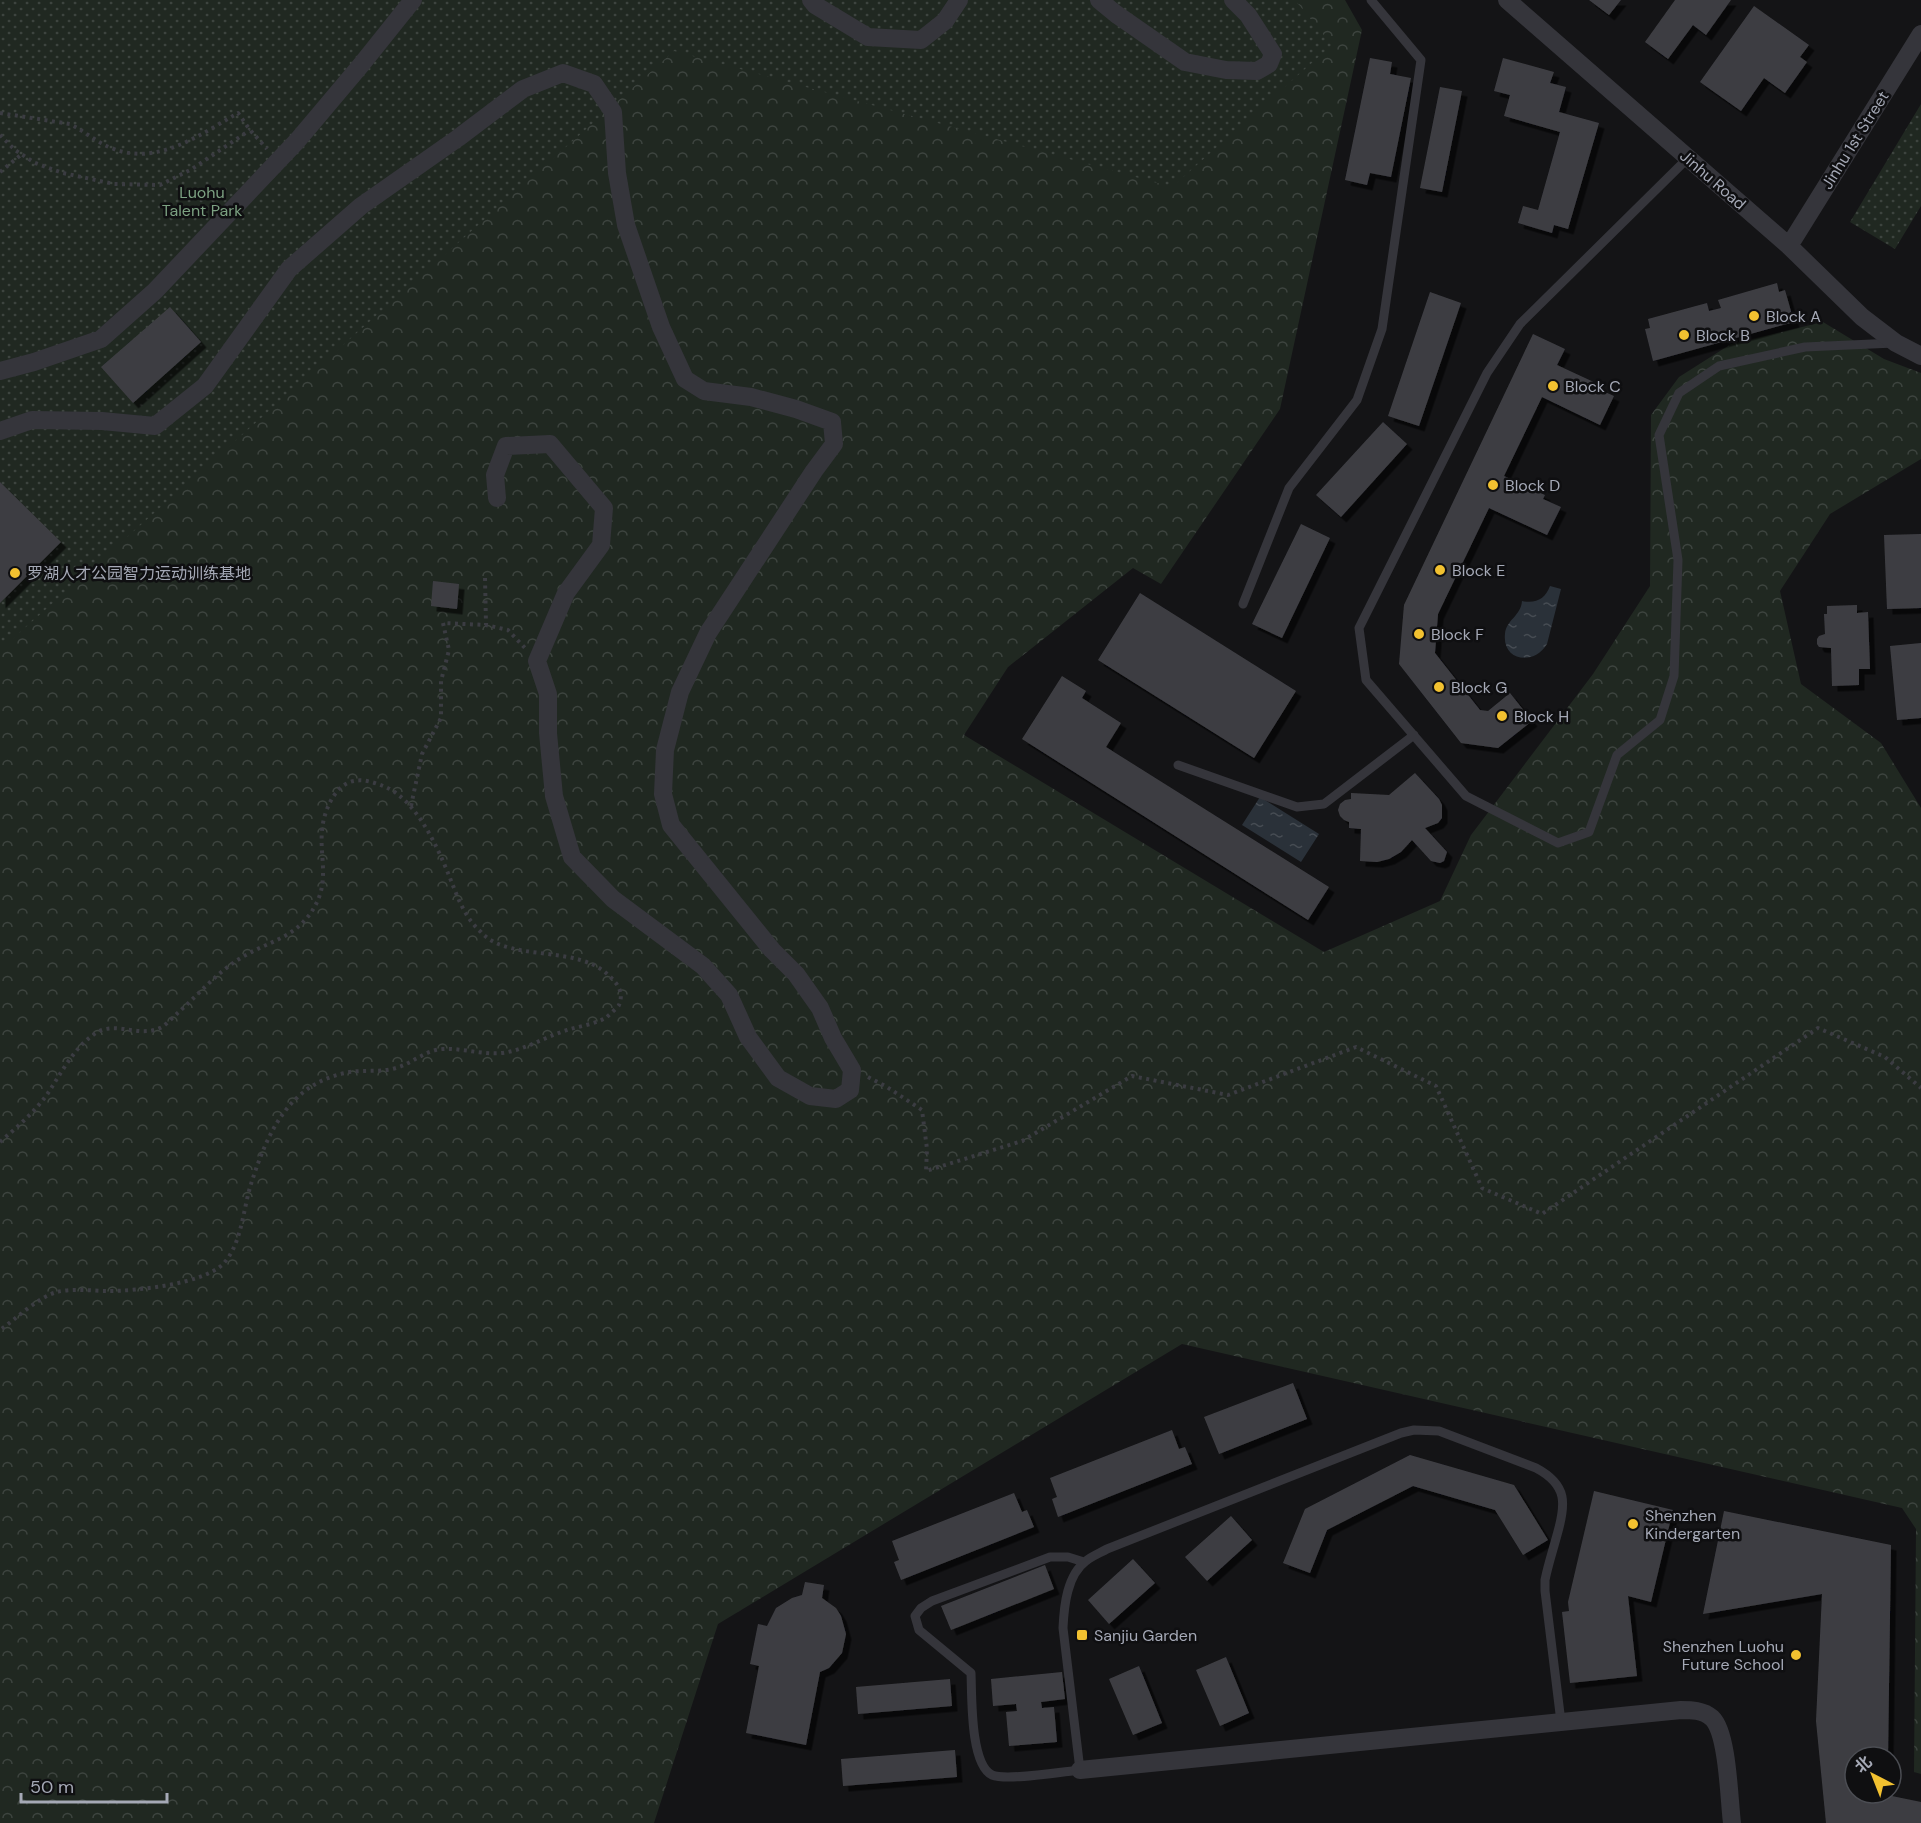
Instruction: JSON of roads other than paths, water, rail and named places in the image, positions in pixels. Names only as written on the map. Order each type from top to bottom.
[{"type":"street","points":[[0,371],[100,339],[170,276],[297,141],[362,66],[413,0]]},
{"type":"street","points":[[811,0],[815,5],[867,37],[921,40],[945,21],[959,0]]},
{"type":"street","points":[[1099,0],[1185,62],[1226,70],[1257,71],[1269,64],[1273,54],[1248,15],[1233,0]]},
{"type":"street","name":"Jinhu Road","points":[[1507,0],[1789,246],[1862,316],[1896,343],[1921,356]]},
{"type":"street","name":"Jinhu 1st Street","points":[[1789,246],[1921,34]]},
{"type":"street","points":[[0,431],[32,420],[155,426],[206,386],[289,269],[361,206],[523,89],[563,73],[594,84],[613,112],[617,172],[626,225],[661,327],[685,379],[704,391],[751,397],[796,409],[832,422],[834,444],[708,633],[680,692],[665,750],[663,794],[671,825],[772,950],[796,974],[820,1008],[833,1038],[852,1070],[850,1090],[836,1099],[810,1096],[778,1078],[748,1037],[729,995],[709,973],[614,899],[572,857],[554,796],[548,733],[548,694],[537,661],[566,593],[601,546],[604,508],[550,444],[506,446],[495,475],[497,498]]},
{"type":"street","points":[[1080,1770],[1681,1710],[1699,1711],[1712,1718],[1723,1740],[1732,1823]]},
{"type":"lane","points":[[1243,604],[1289,488],[1357,400],[1382,329],[1421,60],[1371,0]]},
{"type":"lane","points":[[1688,158],[1520,324],[1487,373],[1359,628],[1366,680],[1466,796],[1558,843],[1589,832],[1617,754],[1660,720],[1674,676],[1678,560],[1659,435],[1678,393],[1719,366],[1805,347],[1896,343]]},
{"type":"lane","points":[[1178,765],[1297,807],[1324,804],[1414,735]]},
{"type":"lane","points":[[1084,1562],[1068,1557],[1050,1557],[932,1601],[921,1608],[915,1616],[919,1630],[971,1673],[976,1749],[981,1764],[991,1774],[1007,1777],[1080,1770],[1063,1628],[1064,1608],[1071,1581],[1084,1562],[1107,1549],[1401,1433],[1414,1430],[1439,1431],[1536,1468],[1546,1473],[1560,1490],[1564,1510],[1545,1580],[1545,1591],[1561,1722]]},
{"type":"water","points":[[1550,586],[1561,589],[1547,644],[1535,656],[1527,658],[1514,655],[1505,643],[1508,625],[1519,611],[1522,601],[1539,600]]},
{"type":"water","points":[[1260,797],[1319,834],[1301,862],[1242,825]]},
{"type":"place","name":"Block A","points":[[1754,316]]},
{"type":"place","name":"Block B","points":[[1684,335]]},
{"type":"place","name":"Block C","points":[[1553,386]]},
{"type":"place","name":"Block D","points":[[1493,485]]},
{"type":"place","name":"Block E","points":[[1440,570]]},
{"type":"place","name":"罗湖人才公园智力运动训练基地","points":[[15,573]]},
{"type":"place","name":"Block F","points":[[1419,634]]},
{"type":"place","name":"Block G","points":[[1439,687]]},
{"type":"place","name":"Block H","points":[[1502,716]]},
{"type":"place","name":"Shenzhen Kindergarten","points":[[1633,1524]]},
{"type":"place","name":"Sanjiu Garden","points":[[1082,1635]]},
{"type":"place","name":"Shenzhen Luohu Future School","points":[[1796,1655]]},
{"type":"park label","name":"Luohu Talent Park","points":[[202,201]]}]
